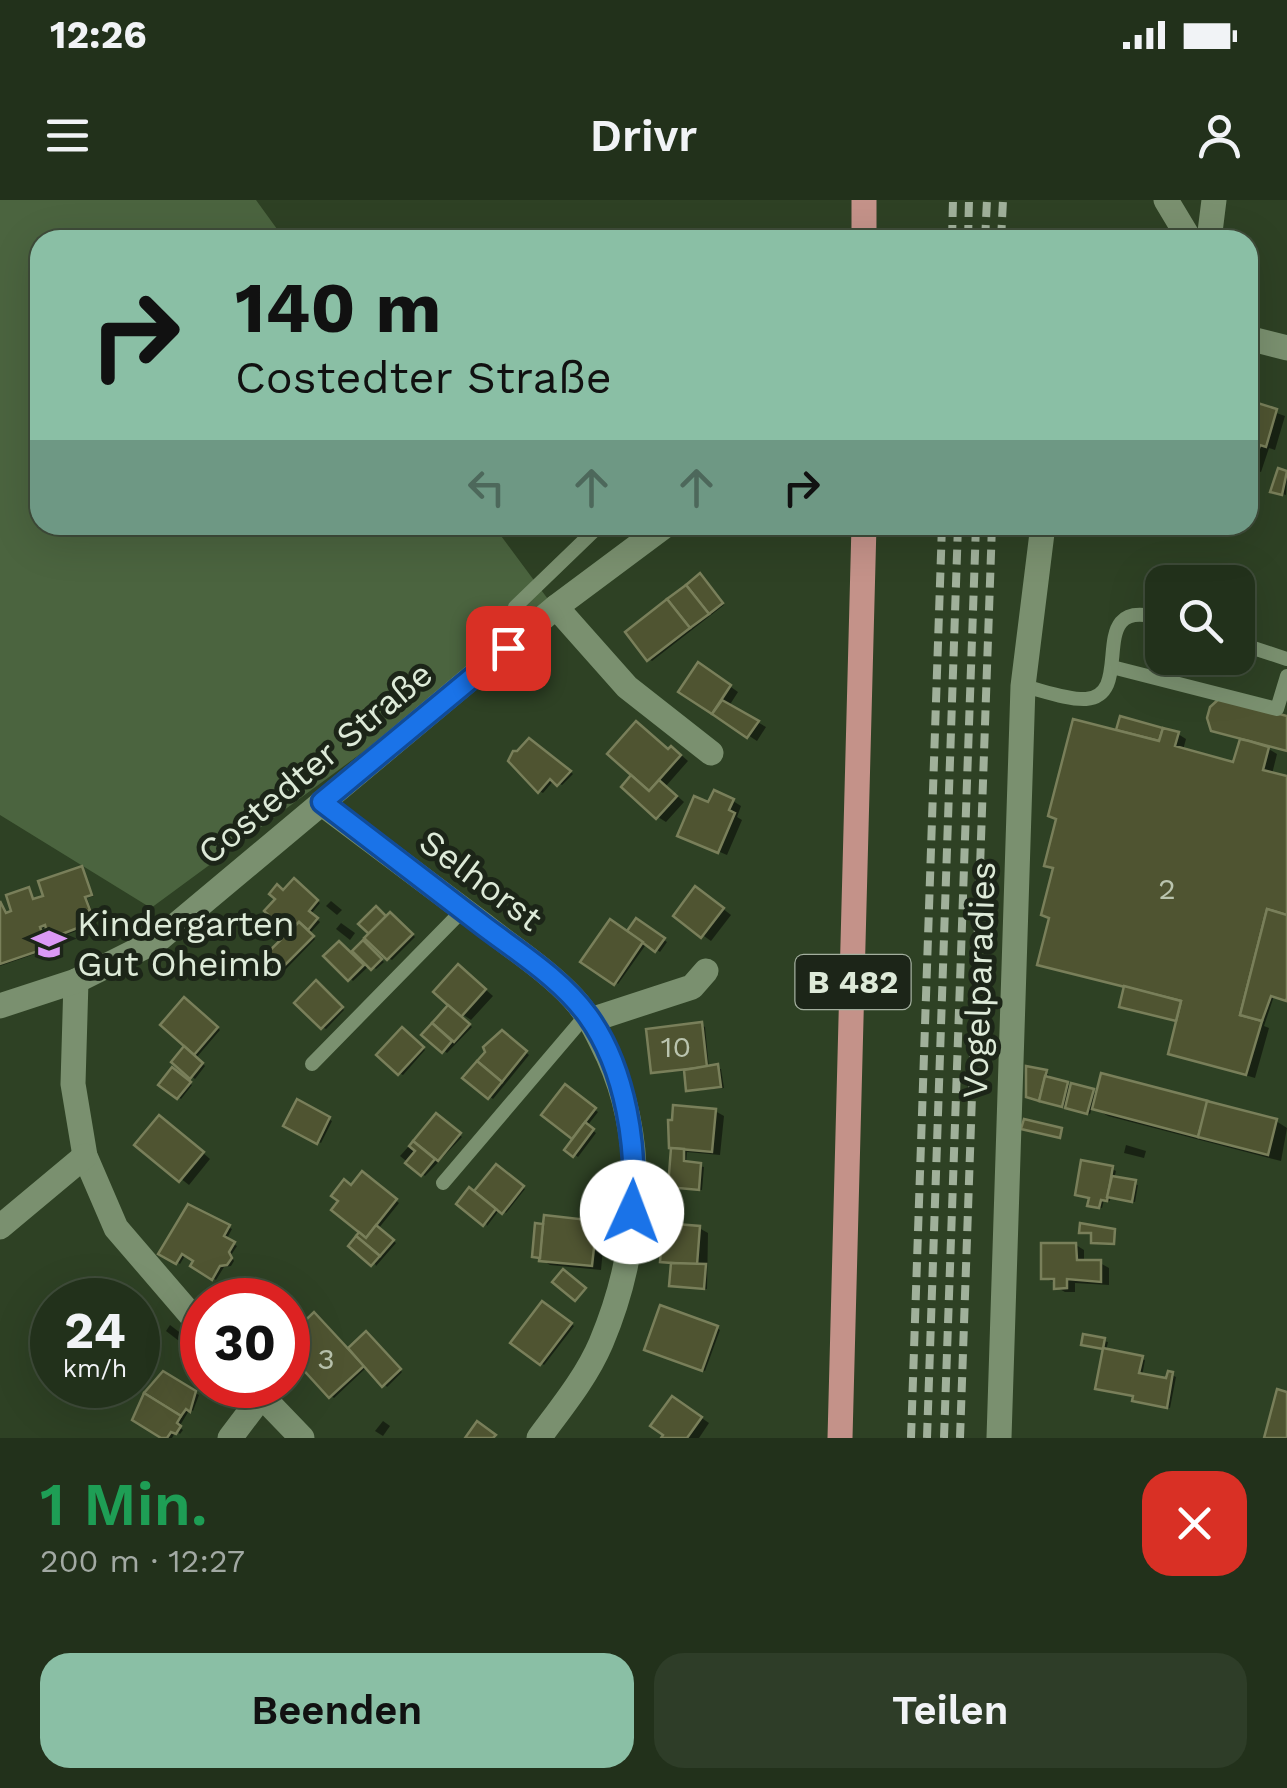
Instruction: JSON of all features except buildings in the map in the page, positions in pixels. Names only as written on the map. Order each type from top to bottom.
[{"type":"main road","points":[[864,200],[864,230]]},
{"type":"main road","name":"B 482","points":[[840,1438],[864,535]]},
{"type":"street","points":[[1166,200],[1184,230]]},
{"type":"street","points":[[1210,230],[1214,200]]},
{"type":"street","points":[[1258,341],[1287,348]]},
{"type":"street","name":"Costedter Straße","points":[[0,1006],[76,982],[158,940],[556,607],[653,535]]},
{"type":"street","name":"Vogelparadies","points":[[999,1438],[1023,686],[1042,535]]},
{"type":"street","points":[[556,607],[627,687],[711,753]]},
{"type":"street","name":"Selhorst","points":[[322,802],[550,977],[589,1018],[616,1073],[630,1121],[636,1181],[630,1244],[618,1299],[599,1346],[575,1390],[539,1438]]},
{"type":"street","points":[[589,1018],[692,986],[706,971]]},
{"type":"street","points":[[76,982],[73,1084],[85,1156],[116,1228],[180,1302]]},
{"type":"street","points":[[0,1227],[85,1156]]},
{"type":"street","points":[[230,1438],[247,1408]]},
{"type":"street","points":[[273,1408],[302,1438]]},
{"type":"lane","points":[[508,648],[515,607],[590,535]]},
{"type":"lane","points":[[1023,686],[1087,699],[1099,693],[1112,666],[1120,622],[1130,614],[1145,614]]},
{"type":"lane","points":[[1255,649],[1287,659]]},
{"type":"lane","points":[[1112,666],[1277,708],[1287,676]]},
{"type":"lane","points":[[312,1064],[463,910]]},
{"type":"lane","points":[[443,1183],[589,1018]]},
{"type":"green space","points":[[0,200],[256,200],[278,230],[30,230],[30,535],[500,535],[556,610],[151,908],[0,815]]},
{"type":"railway","points":[[952,230],[953,200]]},
{"type":"railway","points":[[968,230],[969,200]]},
{"type":"railway","points":[[986,230],[987,200]]},
{"type":"railway","points":[[1002,230],[1003,200]]},
{"type":"railway","points":[[911,1438],[942,535]]},
{"type":"railway","points":[[927,1438],[958,535]]},
{"type":"railway","points":[[944,1438],[976,535]]},
{"type":"railway","points":[[960,1438],[992,535]]},
{"type":"place","name":"Kindergarten Gut Oheimb","points":[[49,944]]},
{"type":"route","points":[[508,648],[322,802],[550,977],[587,1014],[616,1073],[630,1121],[636,1181],[632,1212]]}]
